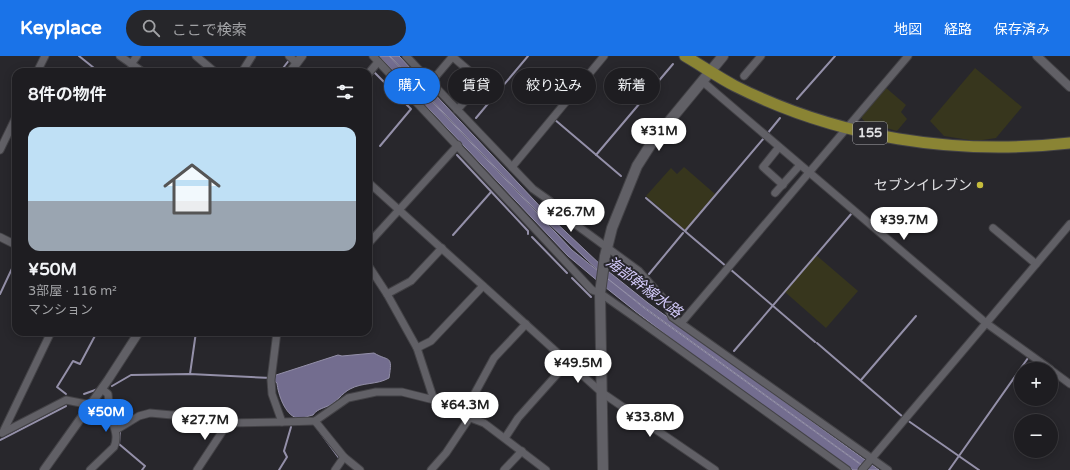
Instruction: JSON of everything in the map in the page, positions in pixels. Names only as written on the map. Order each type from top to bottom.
[{"type":"highway","name":"155","points":[[685,56],[734,85],[777,105],[818,120],[848,128],[885,136],[941,145],[1033,148],[1070,144]]},
{"type":"main road","points":[[603,470],[600,293],[606,251],[618,210],[637,166],[653,140],[723,56]]},
{"type":"street","points":[[39,68],[45,56]]},
{"type":"street","points":[[120,56],[137,68]]},
{"type":"street","points":[[131,64],[137,56]]},
{"type":"street","points":[[196,56],[210,68]]},
{"type":"street","points":[[244,68],[252,56]]},
{"type":"street","points":[[373,56],[458,145],[592,290],[600,293],[847,470]]},
{"type":"street","points":[[406,56],[418,68]]},
{"type":"street","points":[[440,71],[453,56],[482,82],[458,110]]},
{"type":"street","points":[[512,167],[604,56]]},
{"type":"street","points":[[744,76],[761,56]]},
{"type":"street","points":[[682,322],[908,56]]},
{"type":"street","points":[[1037,56],[1070,87]]},
{"type":"street","points":[[291,68],[294,58]]},
{"type":"street","points":[[372,69],[378,62]]},
{"type":"street","points":[[702,81],[986,323],[1039,362]]},
{"type":"street","points":[[440,91],[533,189],[550,201],[575,224],[598,242],[606,251],[639,271],[662,297],[672,316],[870,459],[888,470]]},
{"type":"street","points":[[0,150],[12,125]]},
{"type":"street","points":[[372,239],[458,145]]},
{"type":"street","points":[[779,147],[763,167],[783,184]]},
{"type":"street","points":[[775,193],[800,165]]},
{"type":"street","points":[[372,185],[601,392],[711,469]]},
{"type":"street","points":[[862,470],[1070,224]]},
{"type":"street","points":[[993,228],[1036,264]]},
{"type":"street","points":[[0,237],[12,243]]},
{"type":"street","points":[[388,294],[411,281],[442,248]]},
{"type":"street","points":[[372,271],[388,294],[417,348],[434,400]]},
{"type":"street","points":[[417,348],[431,341],[483,286]]},
{"type":"street","points":[[431,470],[446,453],[467,416],[494,358],[526,324]]},
{"type":"street","points":[[2,433],[49,336]]},
{"type":"street","points":[[44,470],[91,405],[136,336]]},
{"type":"street","points":[[276,336],[271,377],[272,394],[282,422]]},
{"type":"street","points":[[505,438],[518,418],[568,362]]},
{"type":"street","points":[[1058,376],[1070,384]]},
{"type":"street","points":[[90,470],[114,447],[116,442],[116,430],[109,411],[108,394],[102,389]]},
{"type":"street","points":[[116,430],[139,416],[150,413],[172,415],[189,414],[228,423],[315,421],[348,398],[376,392],[402,392],[434,400],[455,412],[484,423],[546,470]]},
{"type":"street","points":[[2,433],[66,400],[91,405]]},
{"type":"street","points":[[315,421],[344,457],[360,470]]},
{"type":"street","points":[[197,470],[228,423]]},
{"type":"street","points":[[504,470],[522,451]]},
{"type":"street","points":[[335,470],[344,457]]},
{"type":"shaded area","points":[[379,56],[389,56],[400,68],[390,68]]},
{"type":"shaded area","points":[[390,56],[399,56],[410,68],[401,68]]},
{"type":"shaded area","points":[[975,68],[1022,107],[996,138],[976,141],[944,136],[930,121]]},
{"type":"shaded area","points":[[885,87],[906,105],[901,112],[907,119],[897,131],[865,122],[860,116]]},
{"type":"shaded area","points":[[440,100],[549,216],[603,267],[648,303],[879,470],[869,470],[644,307],[603,275],[546,221],[435,104],[440,104]]},
{"type":"shaded area","points":[[424,104],[434,104],[572,250],[644,308],[868,470],[853,470],[672,340],[568,256]]},
{"type":"shaded area","points":[[684,167],[715,194],[685,230],[646,196],[671,168],[677,174]]},
{"type":"shaded area","points":[[816,255],[858,291],[826,328],[785,292]]},
{"type":"shaded area","points":[[374,353],[389,360],[389,378],[380,382],[360,385],[350,389],[331,405],[318,410],[313,415],[297,418],[289,413],[283,404],[277,383],[273,380],[273,376],[338,355],[342,356]]},
{"type":"waterway","points":[[79,56],[94,68]]},
{"type":"waterway","points":[[476,118],[528,56]]},
{"type":"waterway","points":[[797,99],[835,56]]},
{"type":"waterway","points":[[283,68],[290,59]]},
{"type":"waterway","points":[[596,155],[673,64]]},
{"type":"waterway","points":[[372,74],[374,72],[411,109],[380,146]]},
{"type":"waterway","points":[[767,134],[780,118]]},
{"type":"waterway","points":[[554,119],[621,176]]},
{"type":"waterway","points":[[685,231],[764,138]]},
{"type":"waterway","points":[[457,155],[528,231],[528,234]]},
{"type":"waterway","points":[[453,235],[491,192]]},
{"type":"waterway","points":[[646,198],[727,267]]},
{"type":"waterway","points":[[734,351],[852,213]]},
{"type":"waterway","name":"海部幹線水路","points":[[649,274],[683,233]]},
{"type":"waterway","points":[[532,237],[567,273]]},
{"type":"waterway","points":[[0,294],[12,268]]},
{"type":"waterway","points":[[730,269],[815,342]]},
{"type":"waterway","points":[[572,278],[591,297]]},
{"type":"waterway","points":[[861,380],[916,316]]},
{"type":"waterway","points":[[66,394],[57,387],[73,361],[80,364],[95,336]]},
{"type":"waterway","points":[[190,374],[195,336]]},
{"type":"waterway","points":[[817,343],[903,417]]},
{"type":"waterway","points":[[949,470],[1028,358]]},
{"type":"waterway","points":[[112,386],[131,375],[190,374],[271,378]]},
{"type":"waterway","points":[[84,394],[98,389]]},
{"type":"waterway","points":[[0,440],[66,406]]},
{"type":"waterway","points":[[907,420],[979,470]]},
{"type":"waterway","points":[[279,470],[287,457],[284,451],[291,427]]},
{"type":"waterway","points":[[317,428],[339,458]]},
{"type":"waterway","points":[[120,431],[119,444],[145,466],[142,470]]},
{"type":"place","name":"セブンイレブン","points":[[980,185]]}]
